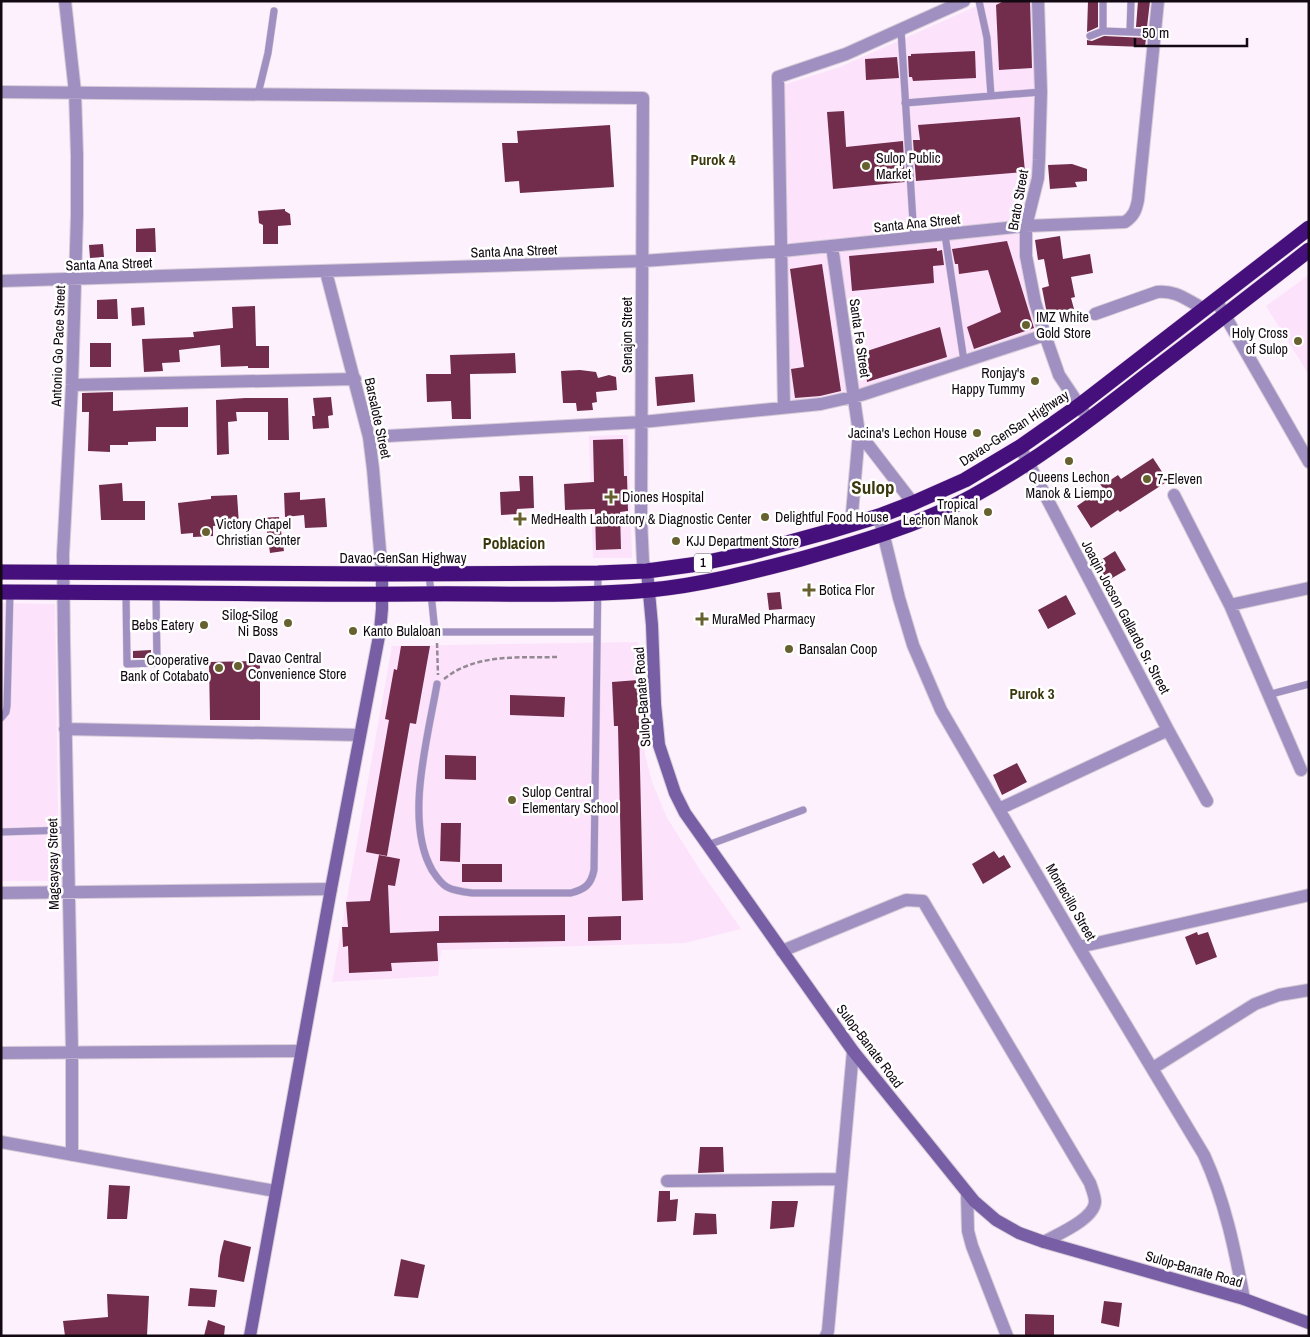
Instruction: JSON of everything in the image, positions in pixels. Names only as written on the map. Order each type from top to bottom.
[{"type":"highway","name":"Davao-GenSan Highway","points":[[1,572],[598,573],[647,571],[698,564],[750,553],[879,516],[965,480],[1020,447],[1080,405],[1309,228]]},
{"type":"highway","name":"1","points":[[6,592],[597,593],[649,590],[696,584],[750,573],[883,534],[971,497],[1028,463],[1089,420],[1309,250]]},
{"type":"main road","name":"Sulop-Banate Road","points":[[647,571],[653,635],[655,704],[660,745],[675,793],[685,813],[853,1050],[967,1192],[996,1220],[1019,1233],[1044,1242],[1244,1299],[1309,1323]]},
{"type":"main road","points":[[250,1336],[275,1191],[380,631],[382,574]]},
{"type":"street","name":"Antonio Go Pace Street","points":[[63,573],[76,280],[77,164],[75,92],[65,1]]},
{"type":"street","points":[[784,408],[778,77],[838,57],[964,1]]},
{"type":"street","name":"Brato Street","points":[[1038,1],[1041,92],[1038,178],[1026,226],[1027,263],[1035,302],[1059,375],[1089,420]]},
{"type":"street","points":[[1155,33],[1158,1]]},
{"type":"street","name":"Santa Ana Street","points":[[1,281],[643,261],[782,251],[1026,226],[1125,222],[1132,218],[1138,200],[1155,33]]},
{"type":"street","points":[[1,92],[258,94]]},
{"type":"street","name":"Senajon Street","points":[[258,94],[643,98],[641,535],[643,562],[647,571]]},
{"type":"street","name":"Santa Fe Street","points":[[832,246],[853,397],[860,433],[852,524]]},
{"type":"street","name":"Barsalote Street","points":[[326,272],[369,437],[382,574]]},
{"type":"street","points":[[1095,314],[1157,292],[1166,291],[1182,295],[1190,302],[1211,304],[1225,315],[1309,462]]},
{"type":"street","points":[[369,437],[642,422],[821,404],[853,397],[1045,335]]},
{"type":"street","points":[[72,385],[355,379]]},
{"type":"street","name":"Santa Fe Street","points":[[860,433],[913,503]]},
{"type":"street","name":"Joaqin Jocson Gallardo Sr. Street","points":[[1020,447],[1168,730],[1208,801]]},
{"type":"street","points":[[1174,495],[1230,605],[1301,770]]},
{"type":"street","name":"Montecillo Street","points":[[879,516],[899,598],[913,645],[927,680],[941,710],[1079,947],[1204,1155],[1214,1178],[1232,1239],[1244,1299]]},
{"type":"street","name":"Magsaysay Street","points":[[63,573],[72,1052],[72,1155]]},
{"type":"street","points":[[1230,605],[1309,588]]},
{"type":"street","points":[[66,729],[360,735]]},
{"type":"street","points":[[999,809],[1168,730]]},
{"type":"street","points":[[1,893],[331,889]]},
{"type":"street","points":[[1079,947],[1309,895]]},
{"type":"street","points":[[782,951],[906,900],[923,901],[1090,1183],[1095,1202],[1092,1211],[1084,1220],[1044,1242]]},
{"type":"street","points":[[1153,1068],[1256,1004],[1278,995],[1309,990]]},
{"type":"street","points":[[826,1336],[828,1331],[853,1050]]},
{"type":"street","points":[[1,1054],[301,1051]]},
{"type":"street","points":[[1,1142],[275,1191]]},
{"type":"street","points":[[667,1181],[842,1179]]},
{"type":"street","points":[[967,1192],[968,1231],[972,1246],[1006,1336]]},
{"type":"lane","points":[[979,1],[987,38],[991,96]]},
{"type":"lane","points":[[1103,1],[1103,31]]},
{"type":"lane","points":[[1130,32],[1131,1]]},
{"type":"lane","points":[[258,94],[268,53],[274,11]]},
{"type":"lane","points":[[901,30],[914,238]]},
{"type":"lane","points":[[1090,36],[1103,31],[1155,33]]},
{"type":"lane","points":[[906,103],[1041,92]]},
{"type":"lane","points":[[945,235],[964,361]]},
{"type":"lane","points":[[438,684],[420,780],[419,805],[423,844],[428,862],[436,877],[446,887],[473,893],[571,893],[588,886],[592,880],[594,870],[598,573]]},
{"type":"lane","points":[[429,574],[435,632],[596,632]]},
{"type":"lane","points":[[1,718],[6,712],[7,706],[6,592]]},
{"type":"lane","points":[[126,593],[127,664],[157,663],[156,593]]},
{"type":"lane","points":[[1268,695],[1309,684]]},
{"type":"lane","points":[[708,845],[803,810]]},
{"type":"lane","points":[[1,832],[68,830]]},
{"type":"path","points":[[435,632],[438,684]]},
{"type":"path","points":[[438,684],[454,671],[467,664],[480,661],[559,657]]},
{"type":"shaded area","points":[[988,1],[1032,1],[1034,74],[1032,162],[1031,177],[1019,228],[1020,255],[1038,331],[846,395],[789,403],[783,85],[840,67]]},
{"type":"shaded area","name":"Holy Cross of Sulop","points":[[1309,275],[1309,375],[1266,306]]},
{"type":"shaded area","name":"Diones Hospital","points":[[628,435],[632,558],[593,558],[589,436]]},
{"type":"shaded area","points":[[1,603],[55,604],[59,881],[1,881]]},
{"type":"shaded area","name":"Sulop Central Elementary School","points":[[638,642],[641,725],[645,754],[652,782],[667,818],[741,929],[685,943],[441,950],[438,976],[332,982],[392,646]]},
{"type":"building","points":[[1004,1],[1030,1],[1032,68],[999,70],[996,5]]},
{"type":"building","points":[[1088,1],[1098,1],[1098,27],[1087,32]]},
{"type":"building","points":[[1138,1],[1150,1],[1147,27],[1136,27]]},
{"type":"building","points":[[1104,36],[1146,38],[1145,47],[1087,45],[1087,40],[1092,41]]},
{"type":"building","points":[[975,51],[976,78],[913,81],[912,77],[909,77],[908,56],[911,56],[911,54]]},
{"type":"building","points":[[897,57],[899,78],[866,80],[865,59]]},
{"type":"building","name":"Sulop Public Market","points":[[844,111],[846,147],[903,141],[905,182],[833,189],[827,112]]},
{"type":"building","points":[[1020,117],[1025,172],[916,181],[913,140],[920,140],[918,125]]},
{"type":"building","points":[[610,125],[614,187],[520,193],[519,181],[505,182],[502,143],[518,143],[517,131]]},
{"type":"building","points":[[1072,164],[1087,169],[1087,181],[1075,182],[1077,187],[1050,189],[1048,165]]},
{"type":"building","points":[[285,209],[290,214],[291,225],[278,226],[278,244],[263,244],[263,225],[259,223],[258,211]]},
{"type":"building","points":[[155,228],[156,252],[136,252],[136,229]]},
{"type":"building","points":[[1060,236],[1063,259],[1090,254],[1093,273],[1071,277],[1075,297],[1071,298],[1074,309],[1047,314],[1042,288],[1049,286],[1044,259],[1038,260],[1035,240]]},
{"type":"building","points":[[1007,241],[1034,328],[974,349],[967,327],[1001,312],[988,270],[959,274],[958,264],[955,264],[952,249]]},
{"type":"building","points":[[103,244],[104,257],[90,258],[89,245]]},
{"type":"building","points":[[937,248],[937,251],[942,250],[944,265],[933,266],[934,283],[852,291],[849,256]]},
{"type":"building","points":[[822,264],[841,391],[820,396],[795,398],[791,369],[804,367],[790,269]]},
{"type":"building","points":[[117,299],[118,319],[97,319],[97,300]]},
{"type":"building","points":[[255,306],[256,346],[269,346],[269,368],[248,368],[248,366],[221,367],[220,345],[179,350],[180,362],[162,363],[163,371],[144,372],[142,339],[194,337],[193,332],[233,328],[232,307]]},
{"type":"building","points":[[144,307],[145,325],[132,326],[131,308]]},
{"type":"building","points":[[940,327],[947,357],[867,382],[864,352]]},
{"type":"building","points":[[90,343],[111,343],[111,367],[90,367]]},
{"type":"building","points":[[515,353],[516,373],[470,374],[471,419],[452,419],[451,401],[427,402],[426,374],[451,374],[450,355]]},
{"type":"building","points":[[580,370],[596,372],[598,378],[609,375],[616,377],[617,390],[596,392],[597,402],[592,403],[593,410],[577,411],[576,403],[563,403],[561,371]]},
{"type":"building","points":[[693,374],[695,402],[657,406],[655,377]]},
{"type":"building","points":[[113,392],[113,411],[188,407],[188,427],[156,427],[156,441],[128,442],[128,445],[110,445],[110,452],[88,451],[89,412],[82,412],[82,393]]},
{"type":"building","points":[[331,397],[333,415],[328,416],[329,428],[313,429],[312,416],[315,416],[313,398]]},
{"type":"building","points":[[288,398],[289,440],[268,440],[268,412],[236,412],[237,421],[228,422],[229,454],[217,455],[216,400]]},
{"type":"building","name":"Diones Hospital","points":[[623,439],[624,476],[627,476],[628,511],[620,512],[621,549],[596,550],[595,509],[565,510],[564,484],[594,482],[593,440]]},
{"type":"building","points":[[1153,458],[1168,481],[1091,528],[1077,506],[1103,488],[1096,479],[1109,481],[1118,475],[1121,479]]},
{"type":"building","points":[[519,476],[533,476],[534,508],[517,509],[518,514],[501,515],[500,492],[520,491]]},
{"type":"building","points":[[122,483],[123,501],[145,501],[145,520],[101,520],[99,485]]},
{"type":"building","points":[[300,492],[300,500],[325,498],[327,527],[305,528],[304,515],[285,517],[284,493]]},
{"type":"building","points":[[237,495],[239,524],[213,526],[213,536],[193,537],[193,533],[181,534],[178,503],[211,499],[211,496]]},
{"type":"building","points":[[279,517],[284,551],[270,553],[267,531],[259,531],[258,518]]},
{"type":"building","points":[[1115,551],[1126,570],[1107,581],[1096,563]]},
{"type":"building","points":[[780,592],[782,609],[769,610],[767,593]]},
{"type":"building","points":[[1066,595],[1076,614],[1048,629],[1038,610]]},
{"type":"building","points":[[401,646],[430,646],[416,724],[410,723],[387,856],[366,852],[389,720],[385,719],[394,669],[397,670]]},
{"type":"building","points":[[151,650],[151,658],[133,658],[133,651]]},
{"type":"building","points":[[260,661],[260,720],[210,720],[209,662]]},
{"type":"building","points":[[638,680],[643,900],[622,901],[618,726],[614,726],[612,682]]},
{"type":"building","points":[[510,695],[565,697],[564,717],[510,715]]},
{"type":"building","points":[[445,755],[476,756],[476,780],[445,779]]},
{"type":"building","points":[[1017,763],[1027,782],[1002,795],[993,775]]},
{"type":"building","points":[[441,823],[461,823],[460,862],[440,861]]},
{"type":"building","points":[[994,851],[999,858],[1004,855],[1011,867],[983,884],[972,864]]},
{"type":"building","points":[[379,855],[400,859],[395,886],[388,885],[390,933],[439,931],[439,916],[565,915],[565,941],[437,943],[438,961],[391,963],[392,971],[349,973],[348,946],[343,947],[342,927],[348,927],[346,902],[370,901]]},
{"type":"building","points":[[462,864],[502,864],[502,882],[462,882]]},
{"type":"building","points":[[621,916],[621,940],[588,941],[588,917]]},
{"type":"building","points":[[1197,932],[1198,935],[1208,932],[1217,957],[1196,965],[1185,937]]},
{"type":"building","points":[[700,1147],[723,1147],[724,1172],[698,1173]]},
{"type":"building","points":[[109,1185],[130,1186],[127,1219],[107,1219]]},
{"type":"building","points":[[659,1191],[670,1191],[670,1200],[678,1199],[676,1221],[657,1222]]},
{"type":"building","points":[[772,1201],[798,1201],[794,1227],[770,1229]]},
{"type":"building","points":[[695,1213],[716,1214],[717,1234],[693,1235]]},
{"type":"building","points":[[224,1240],[251,1247],[244,1282],[218,1277]]},
{"type":"building","points":[[401,1259],[425,1265],[418,1298],[394,1296]]},
{"type":"building","points":[[190,1288],[217,1290],[215,1307],[188,1306]]},
{"type":"building","points":[[107,1294],[149,1296],[147,1336],[65,1336],[63,1321],[108,1317]]},
{"type":"building","points":[[1104,1301],[1122,1303],[1119,1327],[1101,1323]]},
{"type":"building","points":[[1025,1314],[1054,1315],[1054,1336],[1025,1336]]},
{"type":"building","points":[[208,1320],[225,1326],[224,1336],[204,1336]]},
{"type":"place","name":"Sulop Public Market","points":[[866,166]]},
{"type":"place","name":"IMZ White Gold Store","points":[[1026,325]]},
{"type":"place","name":"Holy Cross of Sulop","points":[[1298,341]]},
{"type":"place","name":"Ronjay's Happy Tummy","points":[[1035,381]]},
{"type":"place","name":"Jacina's Lechon House","points":[[977,433]]},
{"type":"place","name":"Queens Lechon Manok & Liempo","points":[[1069,461]]},
{"type":"place","name":"7-Eleven","points":[[1147,479]]},
{"type":"place","name":"Diones Hospital","points":[[611,497]]},
{"type":"place","name":"Tropical Lechon Manok","points":[[988,512]]},
{"type":"place","name":"Delightful Food House","points":[[765,517]]},
{"type":"place","name":"MedHealth Laboratory & Diagnostic Center","points":[[520,519]]},
{"type":"place","name":"Victory Chapel Christian Center","points":[[206,532]]},
{"type":"place","name":"KJJ Department Store","points":[[676,541]]},
{"type":"place","name":"Botica Flor","points":[[809,590]]},
{"type":"place","name":"MuraMed Pharmacy","points":[[702,619]]},
{"type":"place","name":"Silog-Silog Ni Boss","points":[[288,623]]},
{"type":"place","name":"Bebs Eatery","points":[[204,625]]},
{"type":"place","name":"Kanto Bulaloan","points":[[353,631]]},
{"type":"place","name":"Bansalan Coop","points":[[789,649]]},
{"type":"place","name":"Davao Central Convenience Store","points":[[238,666]]},
{"type":"place","name":"Cooperative Bank of Cotabato","points":[[219,668]]},
{"type":"place","name":"Sulop Central Elementary School","points":[[512,800]]},
{"type":"district","name":"Purok 4","points":[[713,159]]},
{"type":"district","name":"Sulop","points":[[873,487]]},
{"type":"district","name":"Poblacion","points":[[514,543]]},
{"type":"district","name":"Purok 3","points":[[1032,693]]}]
